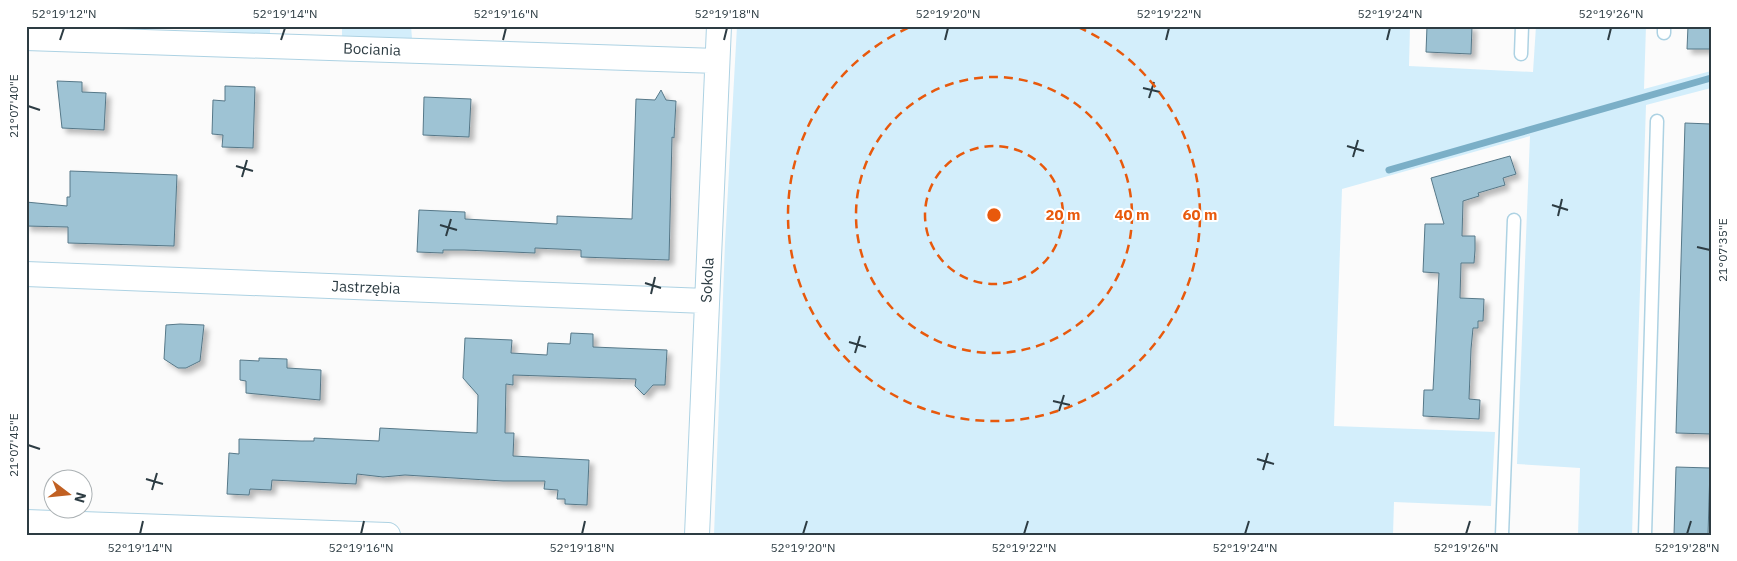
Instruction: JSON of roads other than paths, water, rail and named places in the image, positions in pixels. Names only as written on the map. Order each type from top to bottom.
[{"type":"street","name":"Sokola","points":[[697,535],[719,26]]},
{"type":"street","name":"Bociania","points":[[26,38],[718,62]]},
{"type":"street","name":"Jastrzębia","points":[[26,274],[706,301]]},
{"type":"street","points":[[26,522],[388,535]]},
{"type":"lane","points":[[1521,54],[1522,26]]},
{"type":"lane","points":[[1645,535],[1657,122]]},
{"type":"lane","points":[[1502,535],[1514,220]]},
{"type":"waterway","points":[[1389,170],[1711,78]]}]
